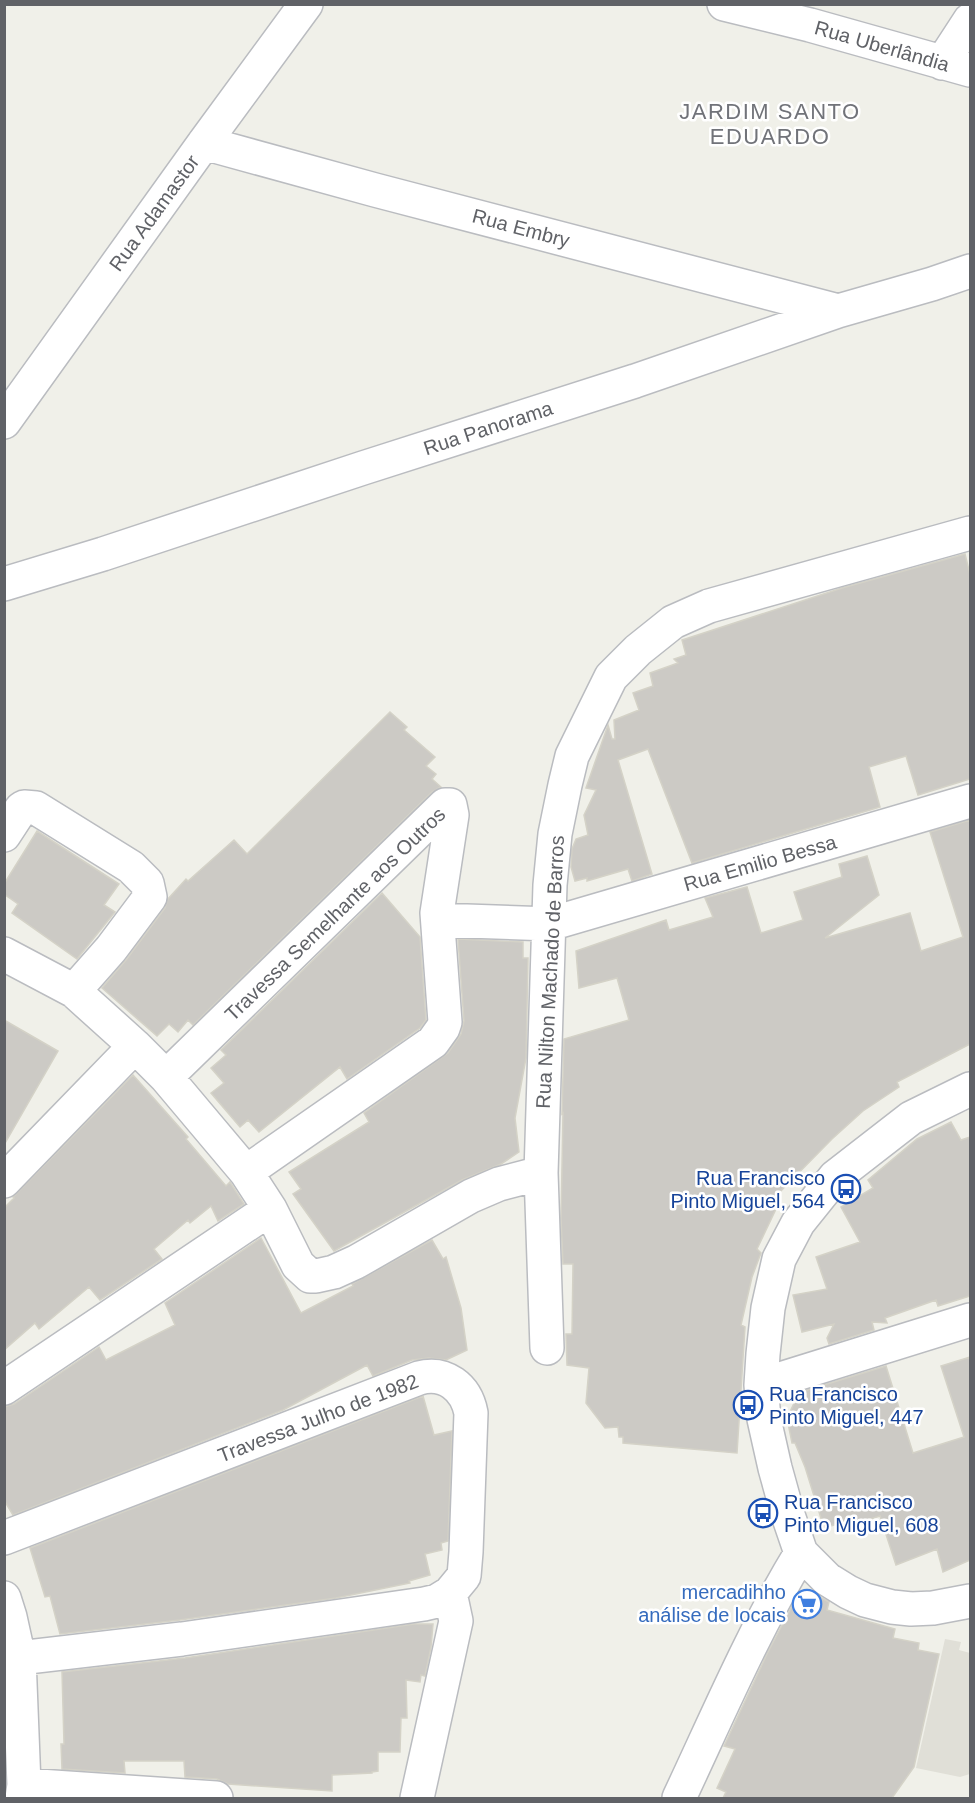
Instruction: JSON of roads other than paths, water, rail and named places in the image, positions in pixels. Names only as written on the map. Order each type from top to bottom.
[{"type":"street","name":"Rua Adamastor","points":[[4,422],[306,4]]},
{"type":"street","name":"Rua Uberlândia","points":[[724,4],[810,25],[956,67]]},
{"type":"street","points":[[956,67],[970,20]]},
{"type":"street","name":"Rua Embry","points":[[204,143],[838,311]]},
{"type":"street","name":"Rua Panorama","points":[[4,584],[624,385],[838,311],[970,271]]},
{"type":"street","name":"Rua Nilton Machado de Barros","points":[[547,1348],[541,1173],[550,885],[555,834],[572,756],[611,677],[673,622],[709,606],[970,533]]},
{"type":"street","name":"Rua Emilio Bessa","points":[[438,920],[550,924],[970,801]]},
{"type":"street","name":"Travessa Semelhante aos Outros","points":[[166,1077],[445,805],[449,804],[452,808],[452,815],[437,913],[445,1022],[440,1033],[433,1042],[246,1172]]},
{"type":"street","points":[[4,835],[21,809],[36,808],[131,867],[147,883],[150,897],[111,949],[74,992]]},
{"type":"street","points":[[4,954],[74,992],[166,1077],[246,1172],[270,1209],[298,1266],[307,1274],[316,1276],[334,1272],[356,1262],[471,1196],[499,1184],[541,1173]]},
{"type":"street","points":[[4,1182],[135,1046]]},
{"type":"street","points":[[970,1089],[911,1118],[843,1170],[798,1223],[779,1259],[768,1308],[761,1385],[764,1419],[775,1468],[801,1553],[827,1579],[865,1600],[911,1609],[933,1608],[970,1601]]},
{"type":"street","points":[[4,1388],[270,1209]]},
{"type":"street","points":[[761,1385],[970,1320]]},
{"type":"street","name":"Travessa Julho de 1982","points":[[4,1538],[389,1388],[419,1378],[437,1375],[456,1386],[469,1402],[471,1413],[464,1576],[450,1593]]},
{"type":"street","points":[[679,1798],[763,1618],[801,1553]]},
{"type":"street","points":[[19,1659],[182,1639],[424,1604],[450,1593],[456,1621],[417,1798]]},
{"type":"street","points":[[4,1598],[19,1659],[23,1792],[216,1798]]},
{"type":"place","name":"Rua Francisco Pinto Miguel, 564","points":[[846,1189]]},
{"type":"place","name":"Rua Francisco Pinto Miguel, 447","points":[[748,1405]]},
{"type":"place","name":"Rua Francisco Pinto Miguel, 608","points":[[763,1513]]},
{"type":"place","name":"mercadihho análise de locais","points":[[807,1604]]},
{"type":"district","name":"JARDIM SANTO EDUARDO","points":[[770,124]]}]
